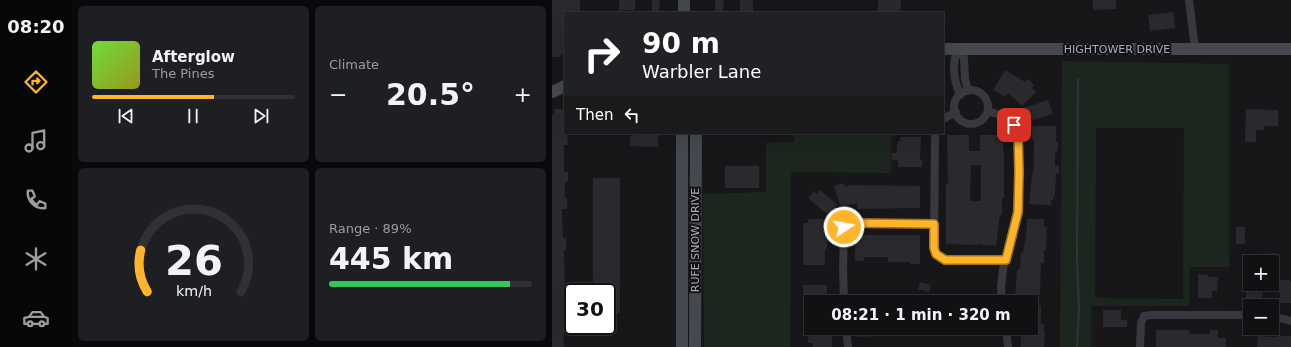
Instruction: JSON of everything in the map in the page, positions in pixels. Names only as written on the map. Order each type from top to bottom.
[{"type":"main road","points":[[684,0],[684,12]]},
{"type":"main road","name":"HIGHTOWER DRIVE","points":[[944,49],[1291,49]]},
{"type":"main road","points":[[552,92],[564,86]]},
{"type":"main road","name":"RUFE SNOW DRIVE","points":[[682,134],[682,347]]},
{"type":"main road","name":"RUFE SNOW DRIVE","points":[[695,347],[696,134]]},
{"type":"street","points":[[1189,0],[1195,49]]},
{"type":"street","points":[[960,49],[964,58],[965,79],[968,91]]},
{"type":"street","points":[[960,49],[955,58],[955,82],[960,95]]},
{"type":"street","points":[[972,90],[983,95],[988,105],[988,111],[981,121],[969,124],[958,118],[955,106],[956,100],[960,95],[968,91],[972,90]]},
{"type":"street","points":[[988,111],[1010,120],[1018,134],[1018,212],[1006,260],[1001,287],[1002,295]]},
{"type":"street","points":[[944,118],[956,112]]},
{"type":"street","points":[[935,134],[934,248],[936,254],[945,260],[1006,260]]},
{"type":"street","points":[[844,295],[844,227],[847,224],[934,224]]},
{"type":"street","points":[[1140,347],[1141,323],[1144,316],[1243,315]]},
{"type":"street","points":[[1279,318],[1291,321]]},
{"type":"street","points":[[847,335],[848,347]]},
{"type":"street","points":[[1007,335],[1008,347]]},
{"type":"shaded area","points":[[1062,61],[1229,64],[1229,267],[1190,267],[1189,306],[1091,306],[1091,347],[1060,347]],"holes":[[[1096,128],[1184,128],[1183,299],[1095,298]]]},
{"type":"shaded area","points":[[794,134],[891,134],[891,173],[791,172],[790,347],[704,347],[703,194],[766,192],[766,143],[794,142]]},
{"type":"building","points":[[552,0],[580,0],[580,12],[564,12],[564,52],[559,57],[552,57]]},
{"type":"building","points":[[619,0],[635,0],[635,10],[619,10]]},
{"type":"building","points":[[652,0],[660,0],[659,12],[652,12]]},
{"type":"building","points":[[715,0],[724,0],[723,12],[715,12]]},
{"type":"building","points":[[740,0],[753,0],[753,12],[740,12]]},
{"type":"building","points":[[878,0],[901,0],[900,12],[878,12]]},
{"type":"building","points":[[1093,0],[1116,0],[1116,9],[1093,10]]},
{"type":"building","points":[[1173,12],[1175,28],[1150,31],[1148,15]]},
{"type":"building","points":[[1005,70],[1025,82],[1028,79],[1034,85],[1032,88],[1036,92],[1022,106],[1008,93],[1005,97],[993,90]]},
{"type":"building","points":[[1048,100],[1053,114],[1027,122],[1024,113],[1027,112],[1024,108]]},
{"type":"building","points":[[554,109],[564,109],[564,134],[567,134],[568,145],[564,145],[564,172],[568,172],[568,182],[565,182],[567,209],[562,209],[563,238],[566,238],[566,250],[564,250],[564,347],[552,347],[552,115],[554,115]]},
{"type":"building","points":[[1246,109],[1278,110],[1278,126],[1264,126],[1264,130],[1256,130],[1256,142],[1245,142]]},
{"type":"building","points":[[1032,126],[1056,126],[1056,142],[1058,142],[1058,149],[1057,152],[1055,152],[1055,166],[1059,166],[1059,173],[1056,173],[1055,197],[1051,200],[1051,205],[1029,204],[1034,158]]},
{"type":"building","points":[[633,134],[658,134],[658,147],[630,146],[630,136],[633,136]]},
{"type":"building","points":[[947,135],[969,135],[969,151],[980,151],[980,135],[1003,135],[1004,198],[1002,198],[1002,215],[1000,215],[996,246],[978,244],[946,244],[946,184],[948,184]],"holes":[[[971,165],[981,165],[981,201],[970,201]]]},
{"type":"building","points":[[900,137],[921,137],[920,160],[922,160],[922,167],[898,167],[898,160],[892,160],[892,153],[897,153],[897,144],[898,141],[900,141]]},
{"type":"building","points":[[725,166],[759,166],[759,188],[725,188]]},
{"type":"building","points":[[593,178],[620,178],[620,313],[616,313],[616,283],[593,283]]},
{"type":"building","points":[[844,183],[845,187],[851,185],[920,186],[920,208],[857,209],[857,203],[841,208],[834,186]]},
{"type":"building","points":[[820,190],[838,205],[829,216],[808,198],[814,191],[817,194]]},
{"type":"building","points":[[808,219],[827,219],[827,249],[825,249],[825,265],[803,265],[803,223],[808,223]]},
{"type":"building","points":[[1027,219],[1044,219],[1044,227],[1047,227],[1046,250],[1044,250],[1044,263],[1041,263],[1040,294],[1015,295],[1017,269],[1020,269],[1021,253],[1023,253],[1027,230]]},
{"type":"building","points":[[1236,227],[1245,227],[1245,244],[1236,244]]},
{"type":"building","points":[[855,235],[920,235],[920,264],[910,264],[910,262],[888,262],[888,257],[864,257],[864,261],[855,261]]},
{"type":"building","points":[[1276,253],[1276,255],[1244,255]]},
{"type":"building","points":[[1198,274],[1208,275],[1208,277],[1218,277],[1217,291],[1212,291],[1212,298],[1198,298]]},
{"type":"building","points":[[1280,280],[1290,280],[1291,282],[1291,303],[1280,303]]},
{"type":"building","points":[[920,282],[931,285],[929,292],[918,289]]},
{"type":"building","points":[[803,285],[827,285],[827,295],[804,295],[804,300]]},
{"type":"building","points":[[1246,291],[1263,291],[1262,299],[1246,299]]},
{"type":"building","points":[[1038,306],[1041,306],[1041,324],[1044,324],[1045,331],[1044,347],[1021,347],[1021,335],[1038,335]]},
{"type":"building","points":[[1103,310],[1121,310],[1121,320],[1127,320],[1127,327],[1103,327]]},
{"type":"building","points":[[1156,330],[1189,330],[1189,334],[1210,334],[1210,330],[1218,330],[1218,338],[1226,338],[1226,347],[1156,347]]},
{"type":"building","points":[[808,335],[832,335],[832,347],[813,347],[813,343],[808,343]]},
{"type":"building","points":[[857,335],[900,335],[857,337]]},
{"type":"building","points":[[1258,335],[1265,335],[1265,337],[1291,336],[1291,347],[1257,347]]},
{"type":"waterway","points":[[1077,347],[1079,309],[1077,259],[1078,79]]},
{"type":"route","points":[[844,227],[847,224],[852,223],[934,224],[934,248],[936,254],[941,258],[945,260],[1006,260],[1018,212],[1018,134],[1014,125]]}]
